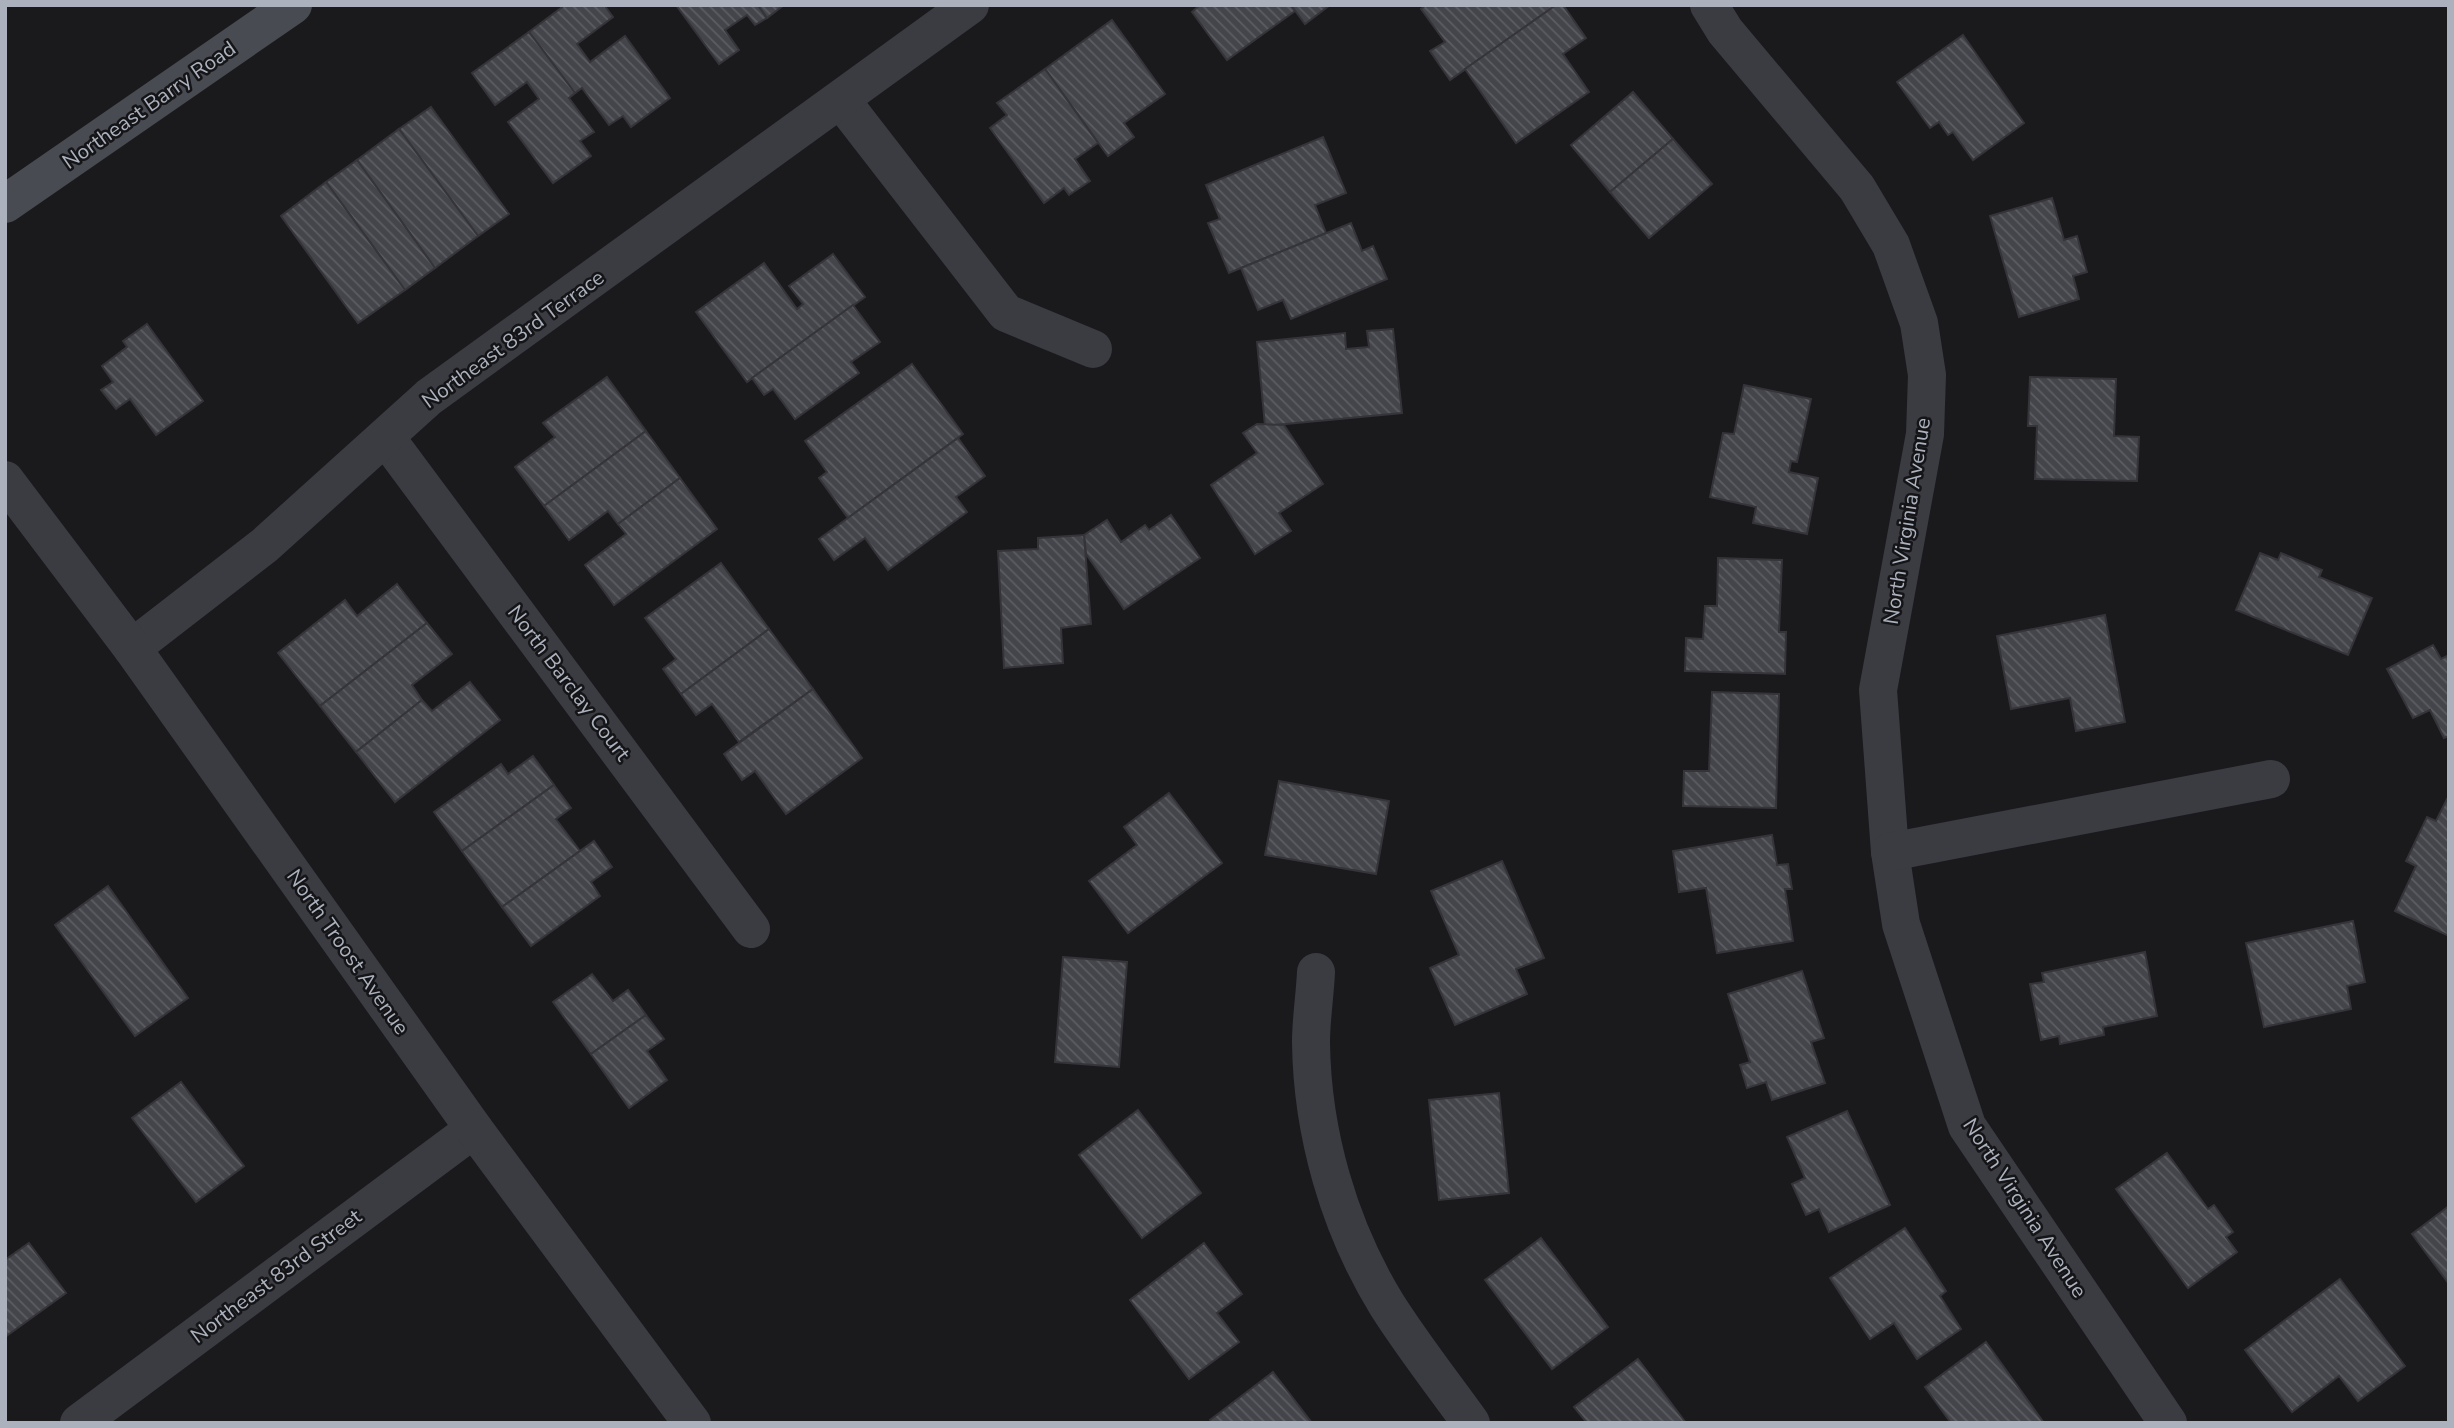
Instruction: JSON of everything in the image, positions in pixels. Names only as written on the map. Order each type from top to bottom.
[{"type":"main road","name":"Northeast Barry Road","points":[[5,204],[293,5]]},
{"type":"street","name":"Northeast 83rd Terrace","points":[[132,648],[265,545],[387,439],[429,397],[970,5]]},
{"type":"street","name":"North Virginia Avenue","points":[[1709,5],[1725,31],[1857,188],[1891,245],[1919,323],[1927,375],[1925,434],[1878,690],[1890,852],[1901,924],[1967,1126],[2168,1423]]},
{"type":"street","points":[[841,100],[1006,313],[1093,349]]},
{"type":"street","name":"North Barclay Court","points":[[387,439],[751,929]]},
{"type":"street","name":"North Troost Avenue","points":[[5,480],[132,648],[474,1129],[692,1423]]},
{"type":"street","points":[[1890,852],[2271,779]]},
{"type":"street","points":[[1316,972],[1311,1041],[1316,1111],[1331,1179],[1355,1243],[1387,1305],[1471,1423]]},
{"type":"street","name":"Northeast 83rd Street","points":[[79,1423],[474,1129]]},
{"type":"building","points":[[565,5],[604,5],[613,17],[577,44],[590,62],[625,36],[670,98],[631,127],[623,116],[609,125],[582,88],[575,93],[529,32]]},
{"type":"building","points":[[676,5],[758,5],[767,18],[755,25],[747,15],[725,30],[739,50],[719,64]]},
{"type":"building","points":[[758,5],[784,5],[767,18]]},
{"type":"building","points":[[1200,5],[1291,5],[1295,11],[1227,60],[1192,12]]},
{"type":"building","points":[[1291,5],[1330,5],[1305,24]]},
{"type":"building","points":[[1426,5],[1556,5],[1450,80],[1430,51],[1445,42],[1421,9]]},
{"type":"building","points":[[1556,5],[1563,5],[1586,38],[1563,54],[1589,92],[1516,143],[1465,69]]},
{"type":"building","points":[[1112,20],[1165,94],[1124,123],[1134,137],[1108,156],[1045,69]]},
{"type":"building","points":[[529,32],[575,93],[569,98],[594,132],[580,141],[591,156],[553,183],[508,122],[539,99],[527,82],[495,105],[472,73]]},
{"type":"building","points":[[1963,35],[2024,123],[1973,160],[1953,132],[1948,135],[1939,122],[1930,128],[1897,82]]},
{"type":"building","points":[[1045,69],[1098,143],[1075,159],[1090,181],[1069,195],[1064,188],[1044,203],[990,128],[1007,115],[997,103]]},
{"type":"building","points":[[1633,92],[1673,139],[1610,192],[1571,145]]},
{"type":"building","points":[[431,107],[509,214],[478,236],[399,129]]},
{"type":"building","points":[[399,129],[478,236],[435,268],[357,160]]},
{"type":"building","points":[[1323,137],[1346,193],[1315,205],[1326,233],[1229,273],[1208,223],[1220,219],[1206,185]]},
{"type":"building","points":[[1673,139],[1712,184],[1649,238],[1610,192]]},
{"type":"building","points":[[357,160],[435,268],[405,290],[326,182]]},
{"type":"building","points":[[326,182],[405,290],[358,323],[281,216]]},
{"type":"building","points":[[2052,198],[2064,240],[2077,236],[2087,272],[2073,276],[2079,299],[2019,317],[1990,216]]},
{"type":"building","points":[[1351,223],[1362,251],[1373,246],[1387,279],[1291,319],[1283,300],[1258,310],[1241,268]]},
{"type":"building","points":[[833,254],[865,297],[747,382],[696,312],[764,263],[797,309],[803,304],[789,286]]},
{"type":"building","points":[[853,305],[880,342],[851,362],[859,373],[795,419],[773,389],[764,395],[752,378]]},
{"type":"building","points":[[147,324],[203,401],[156,435],[130,399],[116,409],[101,390],[113,382],[102,366],[127,347],[123,341]]},
{"type":"building","points":[[1393,329],[1402,413],[1265,426],[1257,342],[1345,333],[1346,349],[1369,347],[1367,331]]},
{"type":"building","points":[[912,364],[963,434],[848,518],[819,478],[827,472],[805,441]]},
{"type":"building","points":[[607,377],[646,431],[544,506],[515,467],[555,437],[543,423]]},
{"type":"building","points":[[2030,377],[2116,379],[2114,436],[2139,437],[2137,481],[2035,479],[2037,426],[2028,426]]},
{"type":"building","points":[[1744,385],[1811,399],[1797,462],[1791,461],[1789,472],[1818,478],[1807,534],[1753,523],[1756,507],[1710,497],[1723,433],[1734,434]]},
{"type":"building","points":[[1257,424],[1284,425],[1323,484],[1279,513],[1291,531],[1255,554],[1211,485],[1257,453],[1243,433]]},
{"type":"building","points":[[646,431],[680,478],[618,524],[608,511],[569,540],[544,506]]},
{"type":"building","points":[[958,438],[985,476],[956,497],[967,512],[888,570],[865,538],[834,560],[819,539]]},
{"type":"building","points":[[680,478],[717,529],[614,605],[585,565],[626,534],[618,524]]},
{"type":"building","points":[[1171,515],[1200,558],[1124,609],[1086,554],[1084,535],[1107,520],[1121,542],[1145,525],[1149,530]]},
{"type":"building","points":[[1084,535],[1091,624],[1061,628],[1063,663],[1004,668],[998,551],[1038,549],[1038,538]]},
{"type":"building","points":[[2260,553],[2278,560],[2281,553],[2322,570],[2319,577],[2372,598],[2348,655],[2236,610]]},
{"type":"building","points":[[1718,558],[1782,560],[1779,632],[1786,632],[1785,674],[1685,671],[1686,638],[1703,639],[1705,606],[1717,606]]},
{"type":"building","points":[[721,563],[769,629],[681,694],[663,669],[676,659],[645,618]]},
{"type":"building","points":[[397,584],[427,623],[320,706],[278,653],[345,600],[357,616]]},
{"type":"building","points":[[2105,615],[2125,722],[2076,731],[2070,698],[2011,709],[1997,636]]},
{"type":"building","points":[[427,623],[452,654],[412,685],[422,700],[356,752],[320,706]]},
{"type":"building","points":[[769,629],[813,689],[739,742],[712,704],[696,715],[681,694]]},
{"type":"building","points":[[2433,645],[2441,659],[2449,655],[2449,736],[2444,738],[2430,710],[2413,718],[2387,669]]},
{"type":"building","points":[[470,682],[500,720],[395,802],[356,752],[422,700],[432,711]]},
{"type":"building","points":[[813,689],[862,758],[786,814],[755,771],[742,780],[724,754]]},
{"type":"building","points":[[1712,692],[1779,694],[1776,808],[1683,806],[1684,771],[1709,771]]},
{"type":"building","points":[[533,756],[554,785],[462,851],[434,812],[501,764],[508,774]]},
{"type":"building","points":[[1279,781],[1389,801],[1376,874],[1265,855]]},
{"type":"building","points":[[554,785],[571,808],[556,819],[580,851],[502,907],[462,851]]},
{"type":"building","points":[[1169,793],[1222,863],[1128,933],[1089,881],[1137,845],[1124,827]]},
{"type":"building","points":[[2447,799],[2449,936],[2395,911],[2416,866],[2406,861],[2427,817],[2436,821]]},
{"type":"building","points":[[1772,835],[1777,865],[1788,864],[1792,889],[1785,889],[1793,941],[1717,953],[1706,888],[1679,892],[1673,851]]},
{"type":"building","points":[[594,841],[612,867],[591,882],[600,896],[531,946],[502,907]]},
{"type":"building","points":[[1502,861],[1544,958],[1516,969],[1527,994],[1455,1025],[1430,968],[1459,955],[1431,891]]},
{"type":"building","points":[[108,886],[188,998],[135,1036],[55,925]]},
{"type":"building","points":[[2353,921],[2365,982],[2347,986],[2351,1009],[2264,1027],[2246,943]]},
{"type":"building","points":[[2145,952],[2157,1016],[2103,1027],[2104,1035],[2060,1044],[2059,1036],[2041,1040],[2030,984],[2044,982],[2042,973]]},
{"type":"building","points":[[1063,957],[1127,962],[1119,1067],[1055,1062]]},
{"type":"building","points":[[1802,971],[1824,1038],[1811,1042],[1825,1083],[1772,1100],[1766,1082],[1747,1088],[1740,1065],[1750,1062],[1728,994]]},
{"type":"building","points":[[592,974],[613,1001],[628,990],[646,1015],[591,1054],[553,1002]]},
{"type":"building","points":[[646,1015],[664,1039],[647,1051],[667,1080],[629,1108],[591,1054]]},
{"type":"building","points":[[181,1082],[244,1166],[196,1202],[132,1118]]},
{"type":"building","points":[[1499,1093],[1509,1193],[1439,1200],[1429,1100]]},
{"type":"building","points":[[1138,1110],[1201,1193],[1142,1238],[1079,1155]]},
{"type":"building","points":[[1847,1111],[1890,1205],[1829,1232],[1819,1209],[1806,1215],[1792,1184],[1805,1178],[1787,1137]]},
{"type":"building","points":[[2167,1153],[2208,1209],[2214,1205],[2233,1232],[2226,1237],[2237,1252],[2188,1288],[2116,1189]]},
{"type":"building","points":[[2449,1206],[2449,1284],[2412,1234]]},
{"type":"building","points":[[1905,1228],[1946,1291],[1940,1296],[1961,1329],[1917,1359],[1894,1323],[1870,1339],[1830,1278]]},
{"type":"building","points":[[1541,1238],[1608,1327],[1552,1369],[1485,1280]]},
{"type":"building","points":[[29,1243],[66,1293],[5,1337],[5,1260]]},
{"type":"building","points":[[1204,1243],[1242,1294],[1217,1313],[1239,1342],[1189,1379],[1130,1300]]},
{"type":"building","points":[[2340,1279],[2405,1366],[2358,1401],[2339,1376],[2292,1412],[2245,1350]]},
{"type":"building","points":[[1986,1342],[2044,1423],[1951,1423],[1925,1387]]},
{"type":"building","points":[[1638,1359],[1686,1423],[1587,1423],[1574,1407]]},
{"type":"building","points":[[1273,1372],[1312,1423],[1212,1423],[1210,1420]]}]
